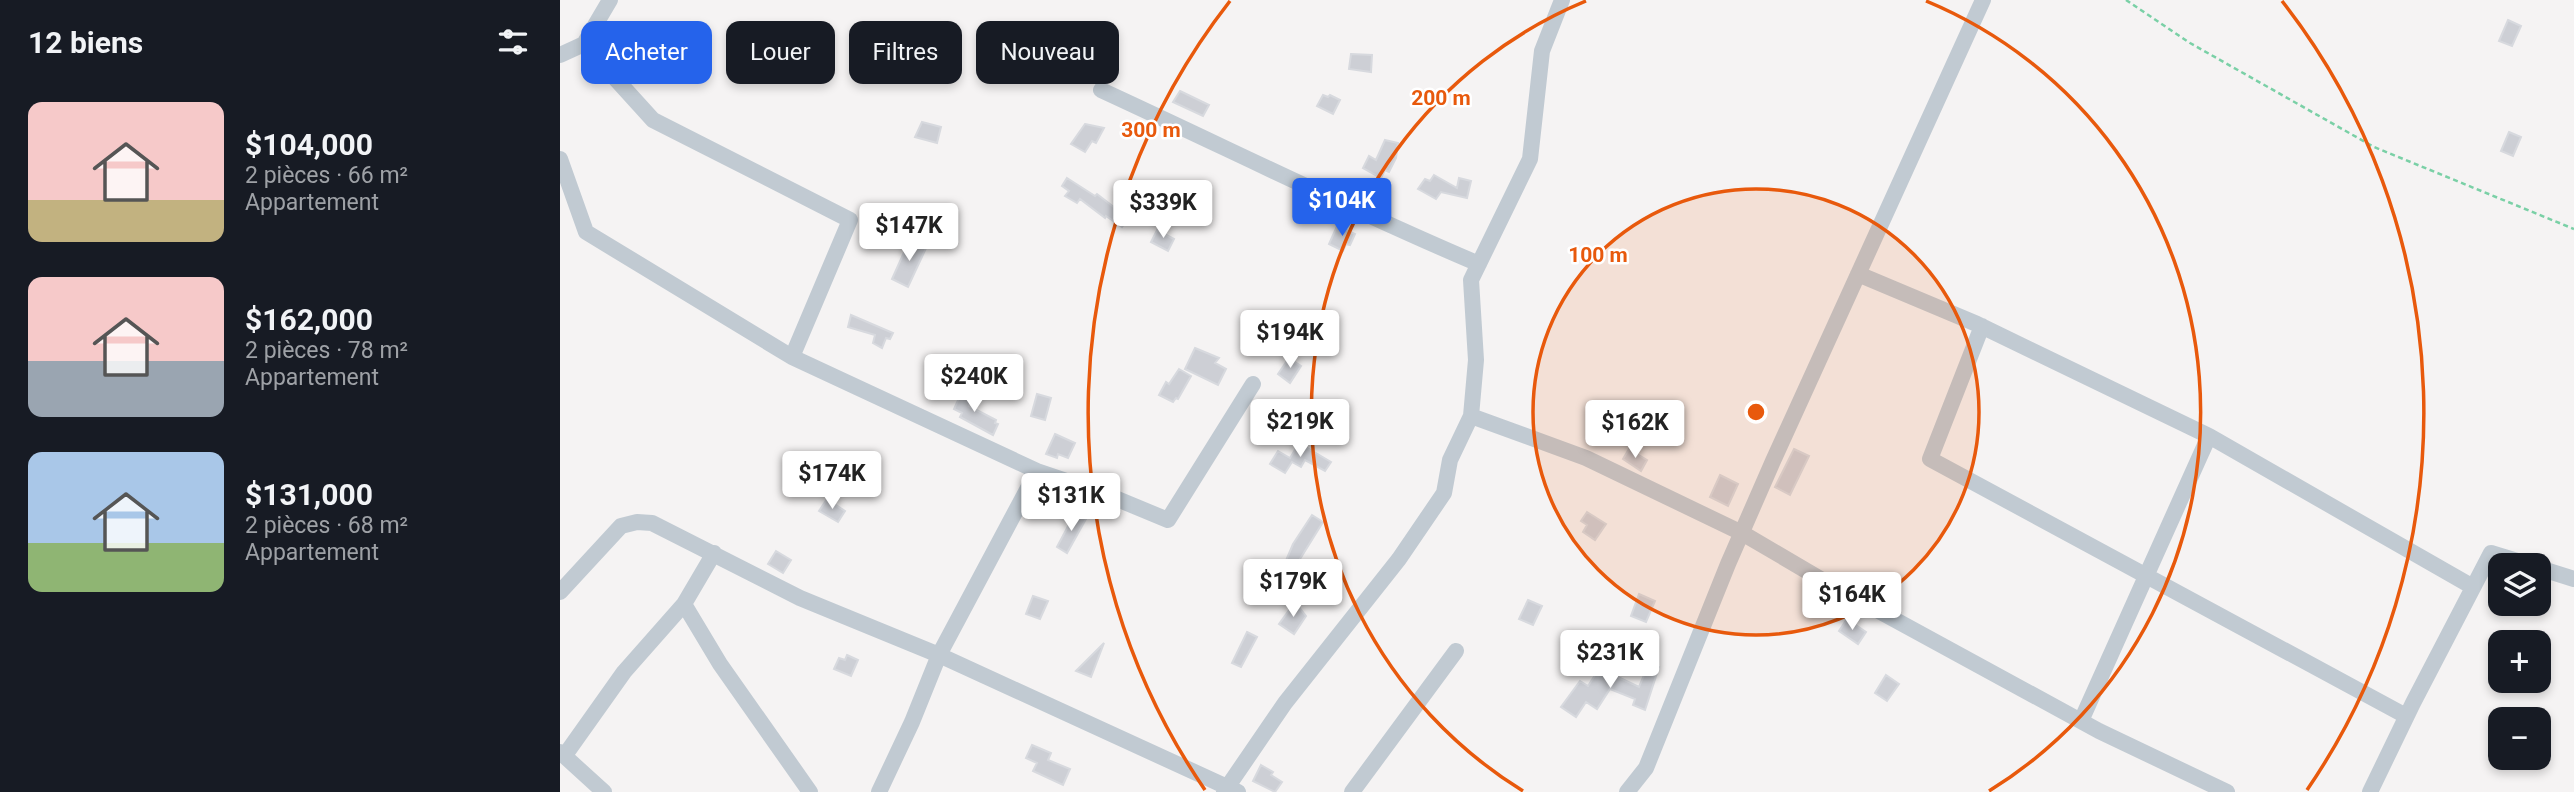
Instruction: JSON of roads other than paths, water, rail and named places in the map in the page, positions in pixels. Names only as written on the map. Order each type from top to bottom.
[{"type":"street","points":[[598,21],[610,0]]},
{"type":"street","points":[[560,593],[621,526],[637,522],[652,523],[800,597],[939,655],[1229,790],[1285,703],[1399,559],[1444,493],[1450,460],[1471,416],[1476,360],[1471,280],[1530,159],[1542,51],[1562,0]]},
{"type":"street","points":[[1627,792],[1646,768],[1742,533],[1983,0]]},
{"type":"street","points":[[560,55],[581,45]]},
{"type":"street","points":[[620,84],[653,120],[850,220],[792,357]]},
{"type":"street","points":[[1101,90],[1367,217],[1479,264]]},
{"type":"street","points":[[560,159],[586,232],[792,357],[1037,471],[1105,494],[1168,520],[1254,384]]},
{"type":"street","points":[[1858,274],[1982,326],[2209,436],[2473,587]]},
{"type":"street","points":[[1982,326],[1930,459],[2406,716]]},
{"type":"street","points":[[1471,416],[1586,458],[1742,533],[1822,580],[2081,721],[2227,792]]},
{"type":"street","points":[[2081,721],[2209,436]]},
{"type":"street","points":[[879,792],[912,722],[939,655],[1037,471]]},
{"type":"street","points":[[604,792],[562,753],[624,672],[684,604],[714,553]]},
{"type":"street","points":[[2370,792],[2406,716],[2488,559]]},
{"type":"street","points":[[2551,572],[2574,579]]},
{"type":"street","points":[[684,604],[720,664],[810,792]]},
{"type":"street","points":[[1352,792],[1456,652]]}]
